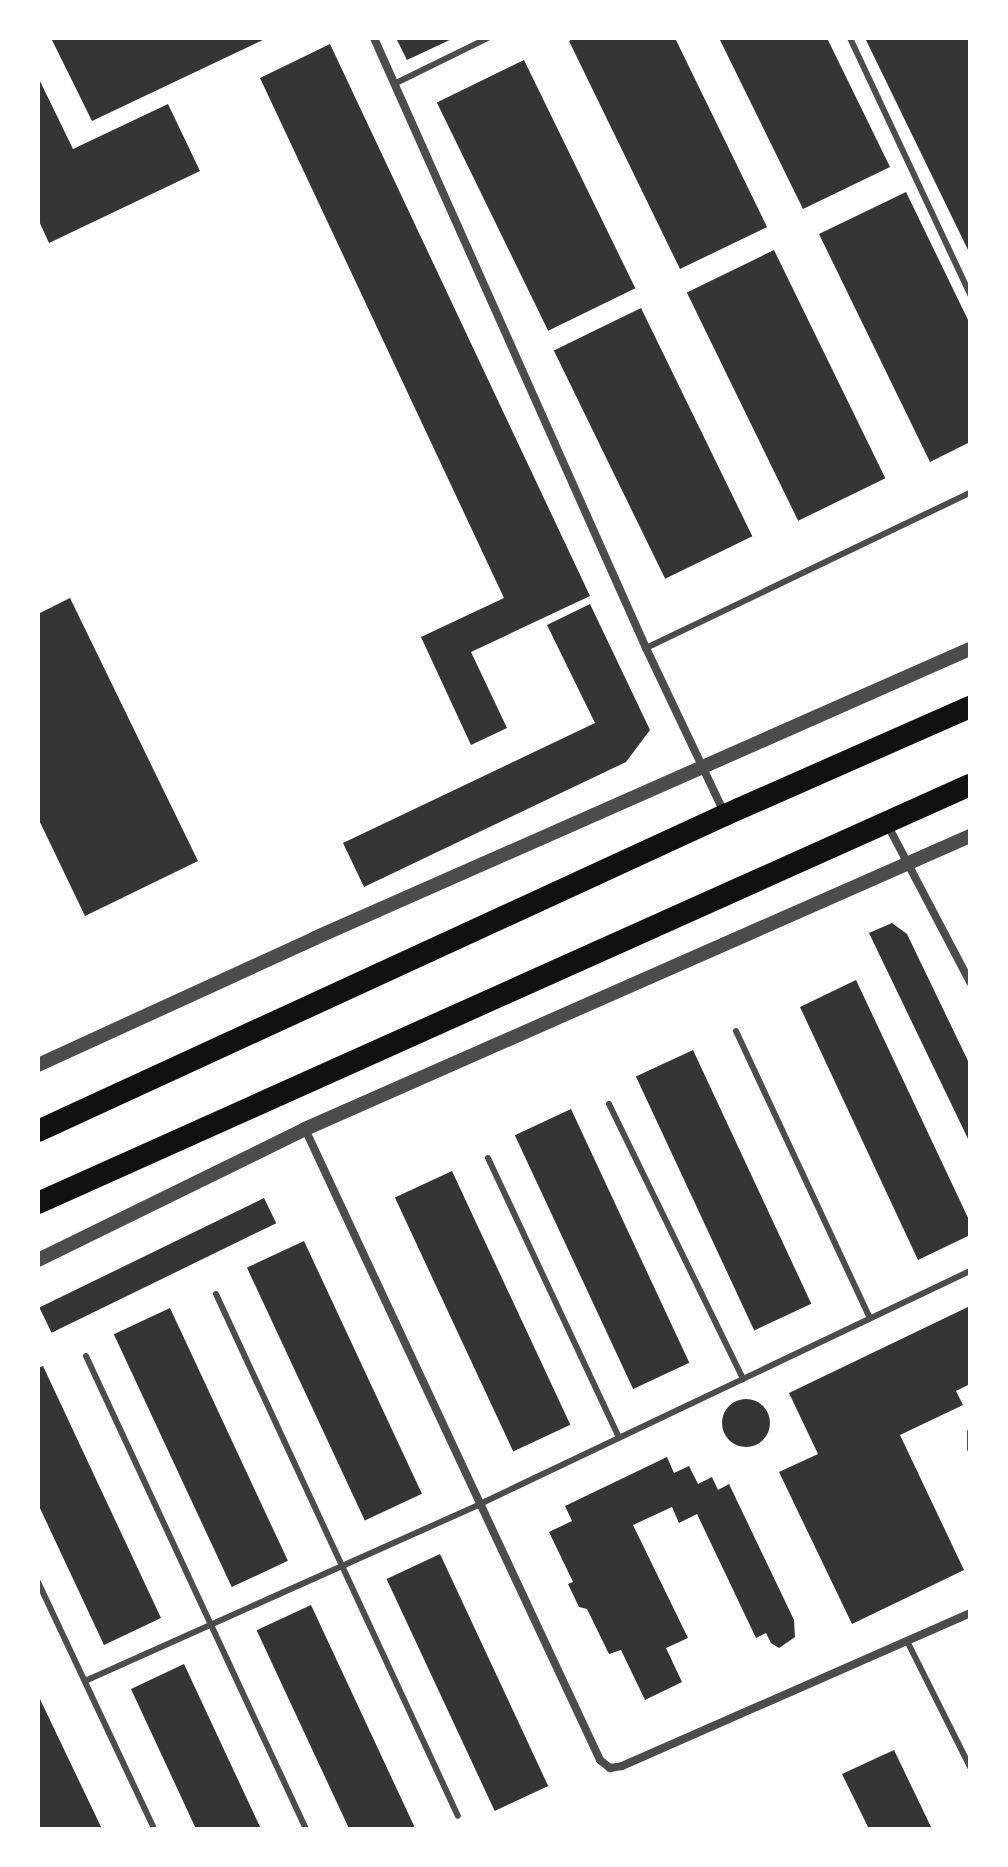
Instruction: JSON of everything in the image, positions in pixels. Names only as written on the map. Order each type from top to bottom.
[{"type":"highway","points":[[38,1131],[725,815],[970,707]]},
{"type":"highway","points":[[38,1203],[970,785]]},
{"type":"street","points":[[374,38],[646,648],[725,815]]},
{"type":"street","points":[[38,1065],[701,766],[970,649]]},
{"type":"street","points":[[886,822],[970,982]]},
{"type":"street","points":[[38,1260],[305,1129],[970,836]]},
{"type":"street","points":[[305,1129],[600,1760],[610,1768],[622,1766],[970,1613]]},
{"type":"lane","points":[[396,83],[488,38]]},
{"type":"lane","points":[[850,38],[970,294]]},
{"type":"lane","points":[[646,648],[970,493]]},
{"type":"lane","points":[[736,1031],[870,1318]]},
{"type":"lane","points":[[609,1104],[743,1379]]},
{"type":"lane","points":[[488,1158],[619,1438]]},
{"type":"lane","points":[[85,1681],[480,1504],[970,1271]]},
{"type":"lane","points":[[216,1294],[458,1816]]},
{"type":"lane","points":[[86,1356],[306,1829]]},
{"type":"lane","points":[[970,1432],[970,1449]]},
{"type":"lane","points":[[38,1582],[154,1829]]},
{"type":"lane","points":[[907,1641],[970,1767]]},
{"type":"building","points":[[51,38],[267,38],[92,121]]},
{"type":"building","points":[[396,38],[454,38],[407,60]]},
{"type":"building","points":[[575,38],[675,38],[767,227],[680,269],[569,41]]},
{"type":"building","points":[[719,38],[827,38],[890,167],[803,209]]},
{"type":"building","points":[[865,38],[970,38],[970,254]]},
{"type":"building","points":[[330,44],[590,596],[471,652],[507,728],[471,745],[421,637],[504,598],[260,78]]},
{"type":"building","points":[[524,60],[635,288],[548,331],[437,103]]},
{"type":"building","points":[[38,77],[73,149],[168,104],[200,171],[49,243],[38,219]]},
{"type":"building","points":[[906,192],[970,324],[970,442],[930,462],[819,234]]},
{"type":"building","points":[[774,250],[885,478],[798,521],[687,293]]},
{"type":"building","points":[[641,308],[752,536],[665,579],[554,351]]},
{"type":"building","points":[[70,598],[198,861],[85,916],[38,818],[38,614]]},
{"type":"building","points":[[590,604],[650,730],[626,762],[364,887],[343,843],[595,723],[547,625]]},
{"type":"building","points":[[892,923],[907,934],[970,1065],[970,1143],[869,933]]},
{"type":"building","points":[[856,980],[970,1222],[970,1235],[918,1260],[800,1007]]},
{"type":"building","points":[[693,1050],[811,1304],[754,1330],[636,1077]]},
{"type":"building","points":[[571,1109],[689,1363],[633,1389],[515,1135]]},
{"type":"building","points":[[452,1171],[570,1425],[513,1451],[395,1198]]},
{"type":"building","points":[[264,1198],[276,1223],[52,1333],[39,1308]]},
{"type":"building","points":[[304,1241],[422,1494],[365,1520],[247,1268]]},
{"type":"building","points":[[970,1306],[970,1384],[956,1391],[963,1405],[900,1435],[964,1570],[852,1624],[779,1472],[818,1454],[789,1393]]},
{"type":"building","points":[[170,1308],[288,1561],[232,1587],[114,1334]]},
{"type":"building","points":[[43,1366],[161,1618],[104,1645],[38,1504],[38,1368]]},
{"type":"building","points":[[746,1399],[763,1406],[770,1423],[763,1440],[746,1447],[729,1440],[722,1423],[729,1406]]},
{"type":"building","points":[[667,1457],[674,1473],[689,1466],[698,1484],[712,1477],[718,1490],[729,1484],[794,1620],[795,1637],[779,1648],[771,1643],[766,1633],[756,1638],[697,1514],[679,1523],[672,1507],[633,1525],[688,1638],[666,1648],[682,1682],[645,1700],[621,1650],[609,1654],[587,1609],[579,1607],[568,1584],[573,1582],[549,1532],[572,1521],[565,1506]]},
{"type":"building","points":[[440,1554],[548,1786],[495,1811],[387,1579]]},
{"type":"building","points":[[311,1605],[415,1829],[349,1829],[257,1630]]},
{"type":"building","points":[[184,1664],[261,1829],[196,1829],[131,1689]]},
{"type":"building","points":[[38,1695],[102,1829],[38,1829]]},
{"type":"building","points":[[894,1750],[932,1829],[869,1829],[842,1774]]}]
